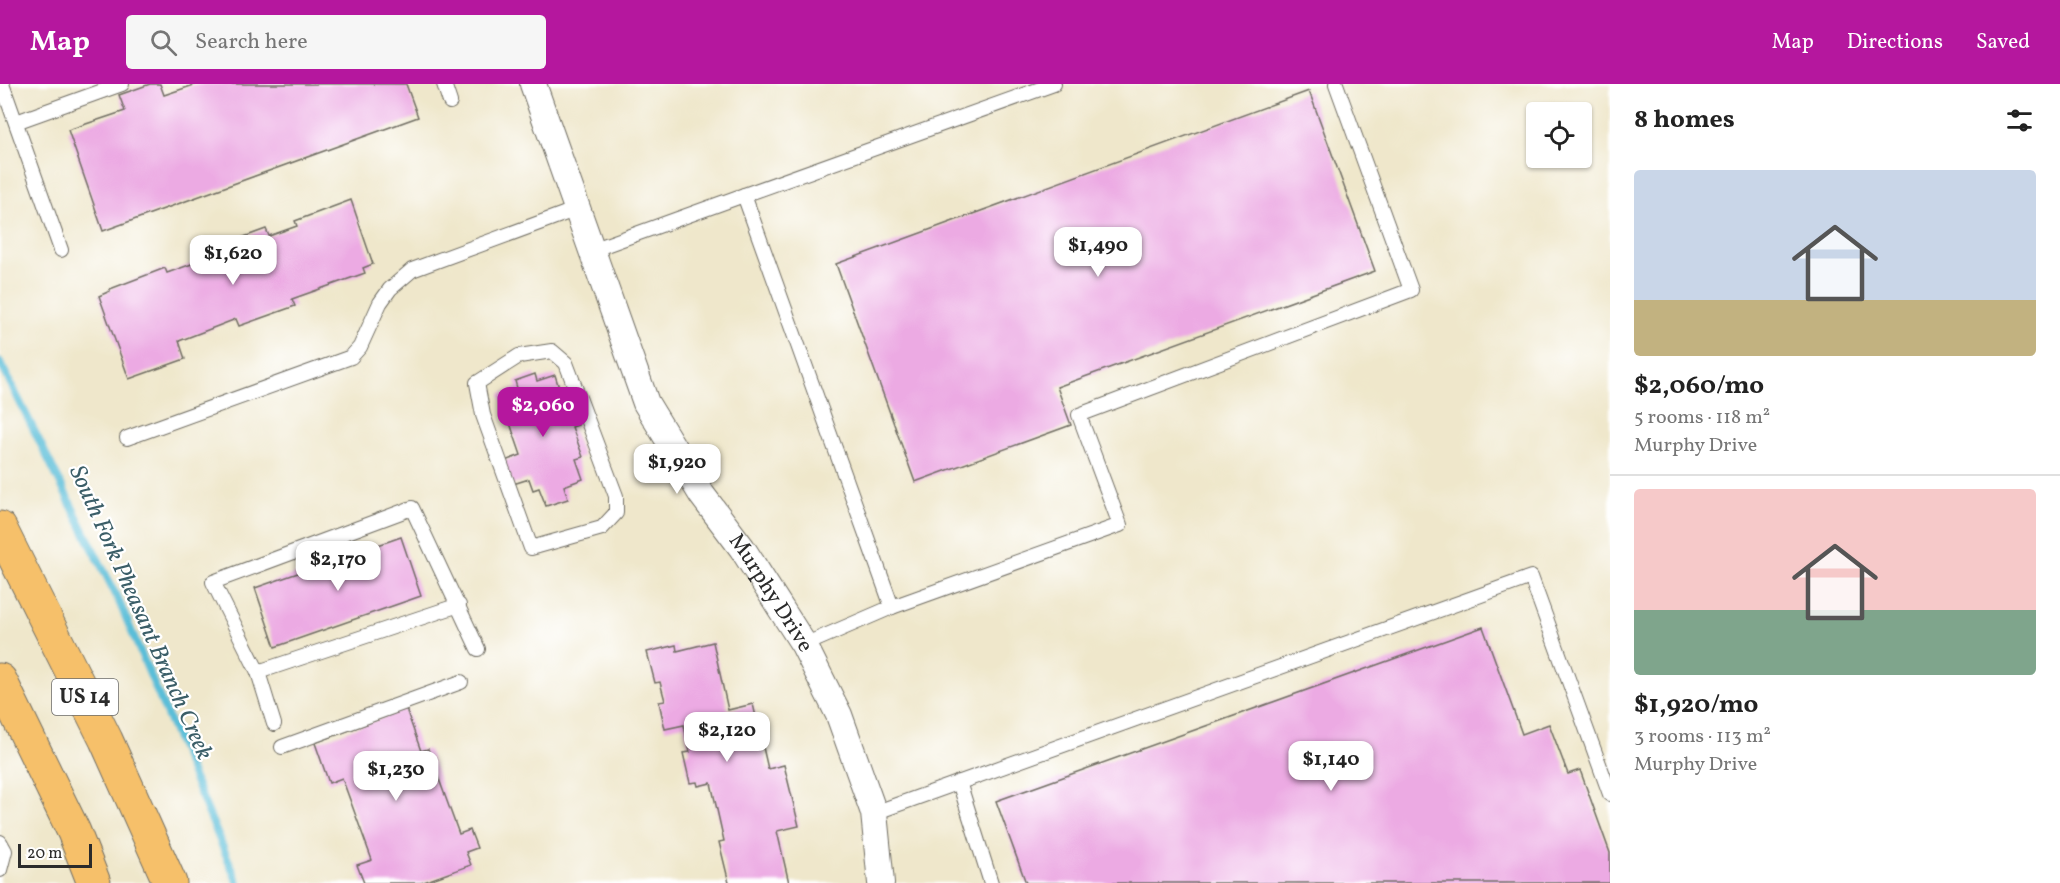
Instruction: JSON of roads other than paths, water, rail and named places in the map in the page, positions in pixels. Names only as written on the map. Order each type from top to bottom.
[{"type":"main road","name":"US 14","points":[[0,528],[106,740],[170,883]]},
{"type":"main road","name":"US 14","points":[[0,680],[74,832],[94,883]]},
{"type":"street","name":"Murphy Drive","points":[[532,84],[646,403],[702,495],[742,548],[804,645],[839,715],[874,813],[881,883]]},
{"type":"lane","points":[[2,84],[61,250]]},
{"type":"lane","points":[[15,122],[122,84]]},
{"type":"lane","points":[[444,84],[450,102]]},
{"type":"lane","points":[[592,250],[1054,84]]},
{"type":"lane","points":[[804,645],[892,607],[1120,525],[1079,415],[1411,290],[1336,84]]},
{"type":"lane","points":[[744,195],[892,607]]},
{"type":"lane","points":[[127,438],[351,357],[360,347],[380,303],[390,289],[412,270],[577,209]]},
{"type":"lane","points":[[552,351],[566,363],[616,496],[616,513],[602,528],[531,548],[483,415],[477,383],[519,356],[552,351]]},
{"type":"lane","points":[[274,724],[258,672],[213,582],[412,508],[478,649]]},
{"type":"lane","points":[[874,813],[1531,577],[1610,794]]},
{"type":"lane","points":[[258,672],[459,605]]},
{"type":"lane","points":[[282,747],[461,682]]},
{"type":"lane","points":[[959,782],[991,883]]},
{"type":"lane","points":[[0,842],[5,851],[0,870]]},
{"type":"waterway","name":"South Fork Pheasant Branch Creek","points":[[0,362],[118,599],[238,883]]}]
